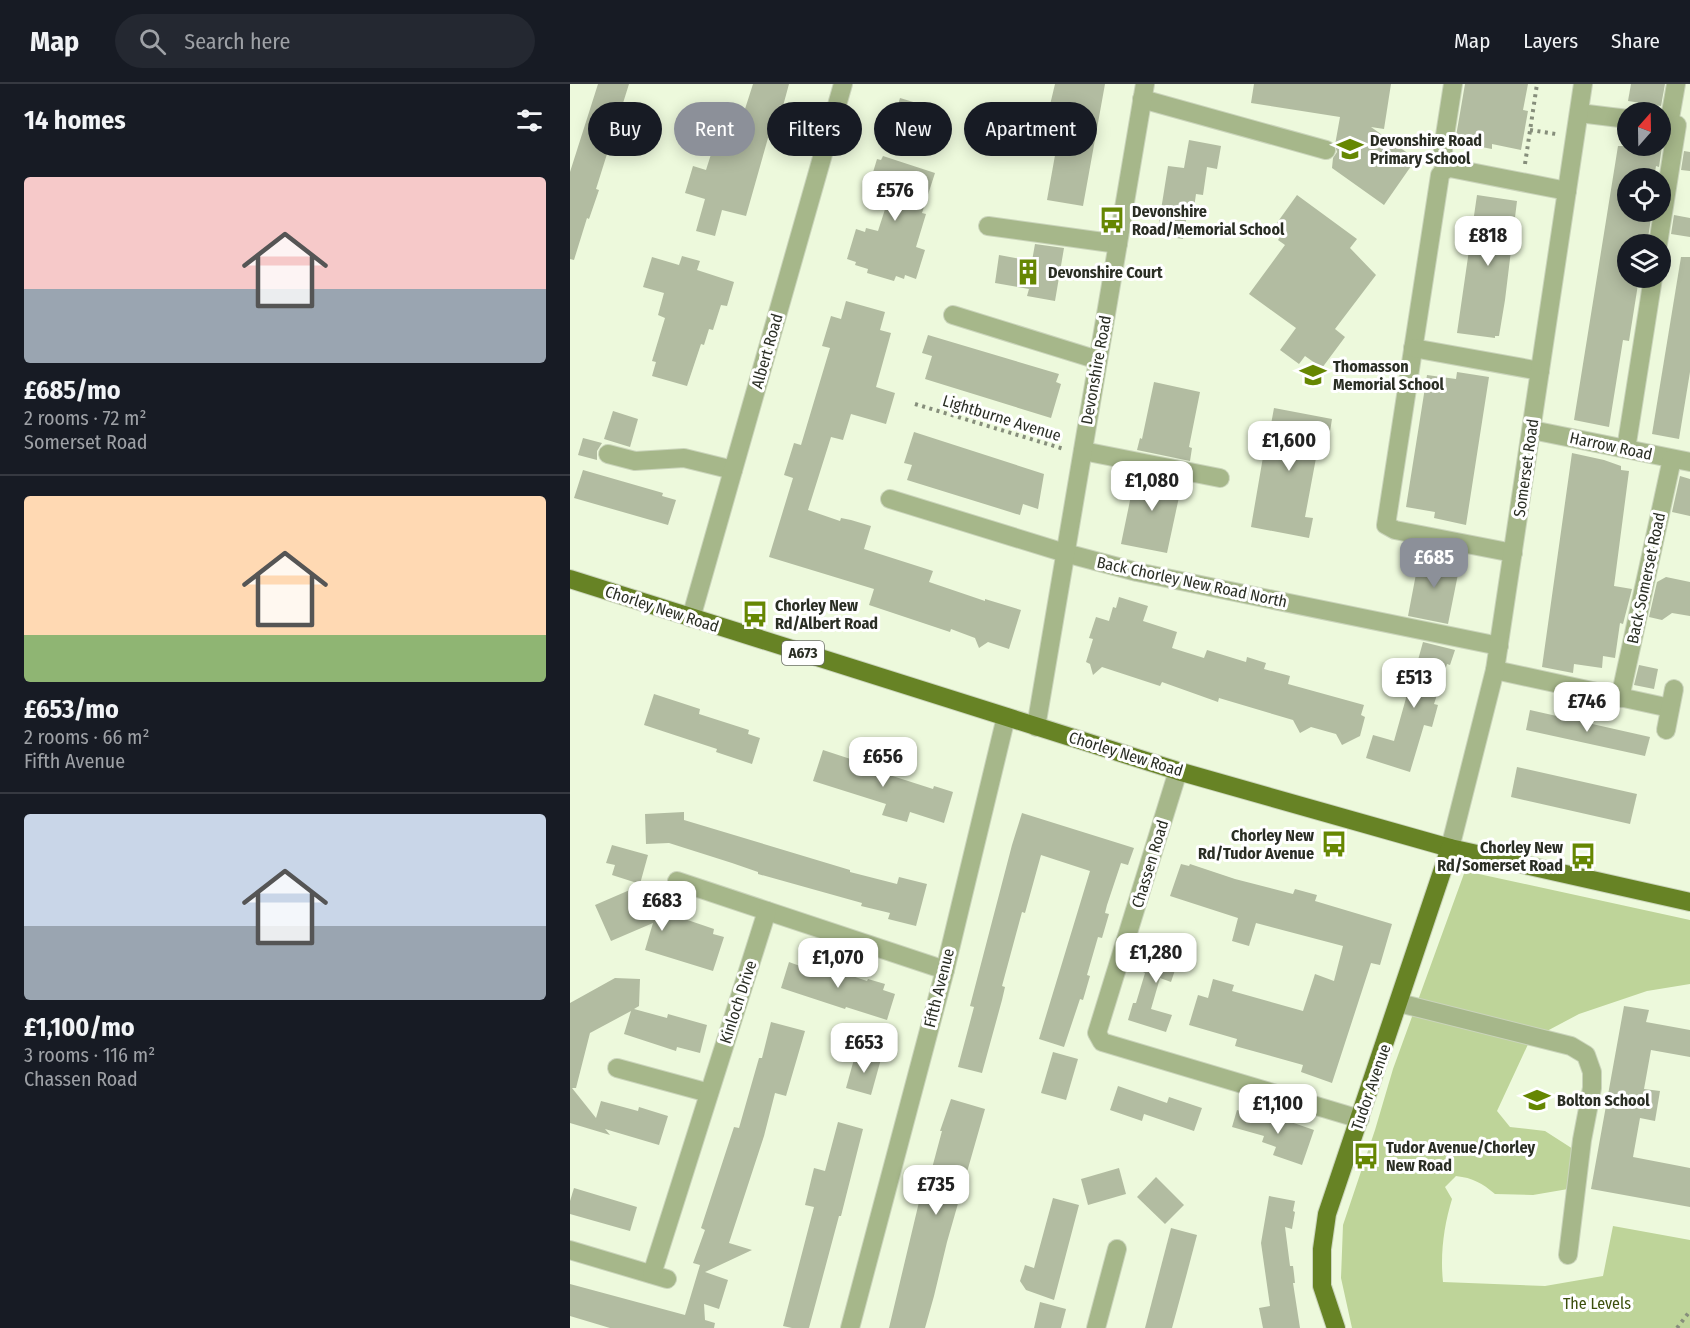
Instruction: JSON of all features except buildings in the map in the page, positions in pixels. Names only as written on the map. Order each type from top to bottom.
[{"type":"main road","name":"Chorley New Road","points":[[571,581],[1178,771],[1450,848],[1690,902]]},
{"type":"main road","name":"Tudor Avenue","points":[[1336,1328],[1322,1286],[1322,1249],[1327,1214],[1450,848]]},
{"type":"street","name":"Albert Road","points":[[691,618],[843,84]]},
{"type":"street","points":[[1444,170],[1443,147],[1453,84]]},
{"type":"street","name":"Somerset Road","points":[[1450,848],[1495,670],[1583,84]]},
{"type":"street","points":[[1659,234],[1674,125],[1676,84]]},
{"type":"street","points":[[1143,92],[1326,150]]},
{"type":"street","name":"Devonshire Road","points":[[1036,727],[1143,92]]},
{"type":"street","points":[[1579,113],[1617,118]]},
{"type":"street","points":[[1513,553],[1395,530],[1386,525],[1440,175],[1444,170],[1450,168],[1567,191]]},
{"type":"street","points":[[988,226],[1118,244]]},
{"type":"street","points":[[1626,449],[1651,288]]},
{"type":"street","points":[[954,315],[1098,360]]},
{"type":"street","points":[[1413,348],[1540,371]]},
{"type":"street","name":"Harrow Road","points":[[1532,430],[1681,461]]},
{"type":"street","points":[[1083,453],[1220,478]]},
{"type":"street","points":[[608,454],[635,461],[684,458],[733,470]]},
{"type":"street","name":"Back Somerset Road","points":[[1620,698],[1681,461]]},
{"type":"street","name":"Back Chorley New Road North","points":[[890,499],[1065,553],[1137,572],[1499,646]]},
{"type":"street","points":[[1495,670],[1670,708]]},
{"type":"street","points":[[1666,730],[1674,689]]},
{"type":"street","name":"Fifth Avenue","points":[[850,1328],[945,969],[1006,717]]},
{"type":"street","name":"Chassen Road","points":[[1178,771],[1097,1033],[1102,1042],[1360,1119]]},
{"type":"street","points":[[677,881],[945,969]]},
{"type":"street","name":"Kinloch Drive","points":[[570,1250],[660,1276],[709,1093],[767,911]]},
{"type":"street","points":[[1399,1003],[1571,1046],[1586,1055],[1592,1072],[1592,1088],[1581,1140],[1568,1255]]},
{"type":"street","points":[[617,1068],[709,1093]]},
{"type":"street","points":[[1096,1328],[1117,1249]]},
{"type":"path","points":[[1522,182],[1537,84]]},
{"type":"path","points":[[1530,130],[1575,137]]},
{"type":"path","name":"Lightburne Avenue","points":[[915,404],[1083,453]]},
{"type":"path","points":[[1677,1328],[1690,1311]]},
{"type":"green space","name":"Bolton School","points":[[1465,871],[1690,920],[1690,984],[1647,991],[1579,1014],[1530,1040],[1497,1111],[1510,1127],[1545,1131],[1573,1149],[1568,1189],[1533,1195],[1495,1194],[1477,1182],[1456,1176],[1445,1187],[1452,1199],[1443,1240],[1443,1282],[1545,1286],[1603,1276],[1613,1226],[1690,1240],[1690,1328],[1352,1328],[1341,1278],[1343,1225],[1393,1069]]},
{"type":"place","name":"Devonshire Road Primary School","points":[[1350,149]]},
{"type":"place","name":"Devonshire Road/Memorial School","points":[[1112,220]]},
{"type":"place","name":"Devonshire Court","points":[[1028,272]]},
{"type":"place","name":"Thomasson Memorial School","points":[[1313,375]]},
{"type":"place","name":"Chorley New Rd/Albert Road","points":[[755,614]]},
{"type":"place","name":"Chorley New Rd/Tudor Avenue","points":[[1334,844]]},
{"type":"place","name":"Chorley New Rd/Somerset Road","points":[[1583,856]]},
{"type":"place","name":"Bolton School","points":[[1537,1100]]},
{"type":"place","name":"Tudor Avenue/Chorley New Road","points":[[1366,1156]]},
{"type":"park label","name":"The Levels","points":[[1597,1303]]}]
